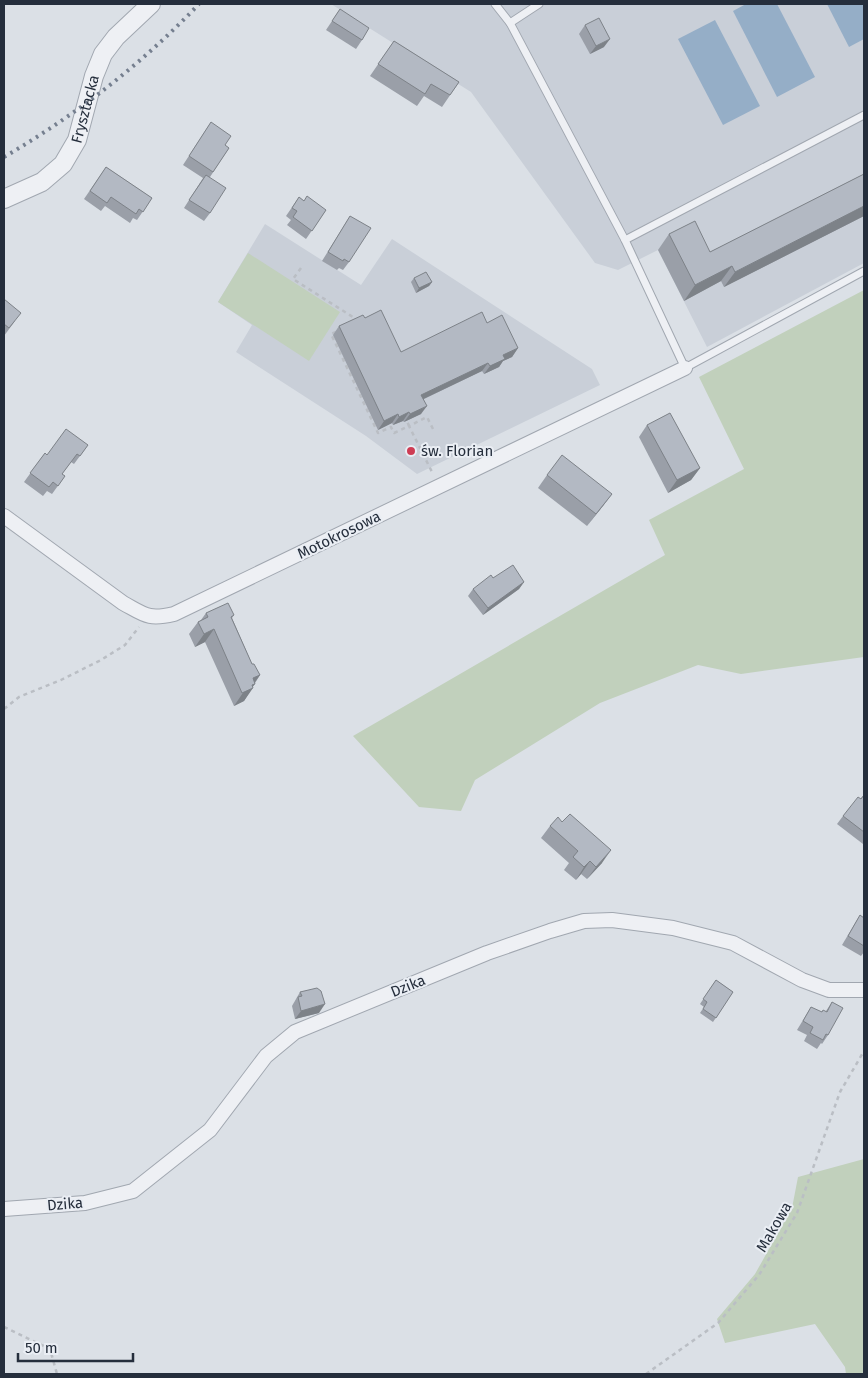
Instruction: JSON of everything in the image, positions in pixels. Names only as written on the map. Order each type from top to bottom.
[{"type":"street","name":"Frysztacka","points":[[4,200],[42,182],[63,164],[78,140],[94,76],[103,54],[116,37],[151,4]]},
{"type":"street","name":"Motokrosowa","points":[[4,516],[123,603],[144,615],[158,618],[174,614],[686,368]]},
{"type":"street","name":"Dzika","points":[[4,1209],[85,1203],[134,1191],[210,1130],[266,1056],[295,1032],[488,953],[584,921],[612,920],[673,928],[733,943],[802,980],[829,990],[864,990]]},
{"type":"lane","points":[[495,4],[510,23],[625,240],[686,368],[864,271]]},
{"type":"lane","points":[[510,23],[539,4]]},
{"type":"lane","points":[[625,240],[864,116]]},
{"type":"path","points":[[300,268],[293,279],[358,321],[350,325]]},
{"type":"path","points":[[341,329],[331,334],[378,433],[391,426],[394,433],[428,417],[433,429]]},
{"type":"path","points":[[407,421],[440,487]]},
{"type":"path","points":[[4,710],[19,697],[84,668],[125,645],[136,632],[144,615]]},
{"type":"path","name":"Makowa","points":[[646,1374],[718,1323],[759,1275],[797,1213],[840,1092],[864,1050]]},
{"type":"path","points":[[4,1327],[50,1349],[57,1374]]},
{"type":"shaded area","points":[[331,4],[864,4],[864,263],[707,347],[658,250],[618,270],[595,263],[471,92]]},
{"type":"shaded area","points":[[265,224],[361,285],[392,239],[592,369],[600,385],[417,474],[366,436],[236,352],[252,325],[218,302]]},
{"type":"green space","points":[[248,253],[340,312],[309,361],[218,302]]},
{"type":"green space","points":[[864,290],[864,657],[741,674],[698,665],[600,703],[475,780],[461,811],[419,807],[353,736],[665,555],[649,520],[744,469],[699,377]]},
{"type":"green space","points":[[864,1159],[864,1374],[846,1374],[845,1367],[815,1324],[725,1343],[717,1319],[755,1274],[792,1208],[798,1177]]},
{"type":"water","points":[[746,4],[777,4],[815,77],[777,97],[733,11]]},
{"type":"water","points":[[827,4],[864,4],[864,39],[849,47]]},
{"type":"water","points":[[715,20],[760,106],[723,125],[678,39]]},
{"type":"building","points":[[340,9],[369,28],[362,40],[332,21]]},
{"type":"building","points":[[599,18],[610,39],[596,46],[585,25]]},
{"type":"building","points":[[394,41],[459,82],[450,95],[431,84],[425,94],[378,64]]},
{"type":"building","points":[[211,122],[231,136],[225,145],[229,148],[213,172],[189,156]]},
{"type":"building","points":[[106,167],[152,198],[143,212],[139,209],[136,214],[111,197],[107,203],[90,191]]},
{"type":"building","points":[[864,174],[864,206],[735,272],[732,266],[695,285],[669,234],[695,221],[710,252]]},
{"type":"building","points":[[206,175],[226,188],[210,213],[189,200]]},
{"type":"building","points":[[307,196],[326,210],[312,231],[293,217],[297,211],[292,208],[299,197],[304,201]]},
{"type":"building","points":[[350,216],[371,228],[349,262],[344,259],[343,261],[328,252]]},
{"type":"building","points":[[426,272],[432,282],[419,288],[414,278]]},
{"type":"building","points":[[4,299],[21,313],[9,328],[4,324]]},
{"type":"building","points":[[381,310],[401,352],[482,312],[487,323],[502,315],[518,348],[503,355],[505,359],[490,366],[488,363],[421,395],[427,406],[410,414],[409,412],[399,417],[398,414],[384,421],[339,326],[363,315],[365,318]]},
{"type":"building","points":[[670,413],[700,468],[677,480],[647,425]]},
{"type":"building","points":[[66,429],[88,445],[80,456],[77,454],[62,474],[65,476],[58,486],[53,482],[49,487],[30,473],[45,453],[47,455]]},
{"type":"building","points":[[562,455],[612,494],[596,514],[547,475]]},
{"type":"building","points":[[513,565],[524,582],[488,608],[473,589],[491,575],[493,578]]},
{"type":"building","points":[[228,603],[234,615],[231,617],[252,664],[254,664],[260,675],[253,678],[255,684],[252,685],[253,688],[242,693],[214,629],[204,634],[198,622],[208,617],[206,613]]},
{"type":"building","points":[[864,795],[864,832],[843,816],[858,797],[861,799]]},
{"type":"building","points":[[570,814],[611,850],[596,867],[590,861],[584,867],[573,857],[578,851],[550,826],[558,817],[562,822]]},
{"type":"building","points":[[860,915],[864,918],[864,946],[848,936]]},
{"type":"building","points":[[716,980],[733,992],[716,1018],[703,1009],[707,1002],[703,999]]},
{"type":"building","points":[[317,988],[321,991],[325,1004],[301,1011],[298,997],[302,996],[300,992]]},
{"type":"building","points":[[832,1002],[843,1008],[828,1035],[826,1034],[823,1040],[810,1033],[813,1027],[803,1021],[811,1007],[827,1012]]},
{"type":"railway","points":[[4,157],[57,124],[107,87],[155,47],[199,4]]},
{"type":"place","name":"św. Florian","points":[[411,451]]}]
